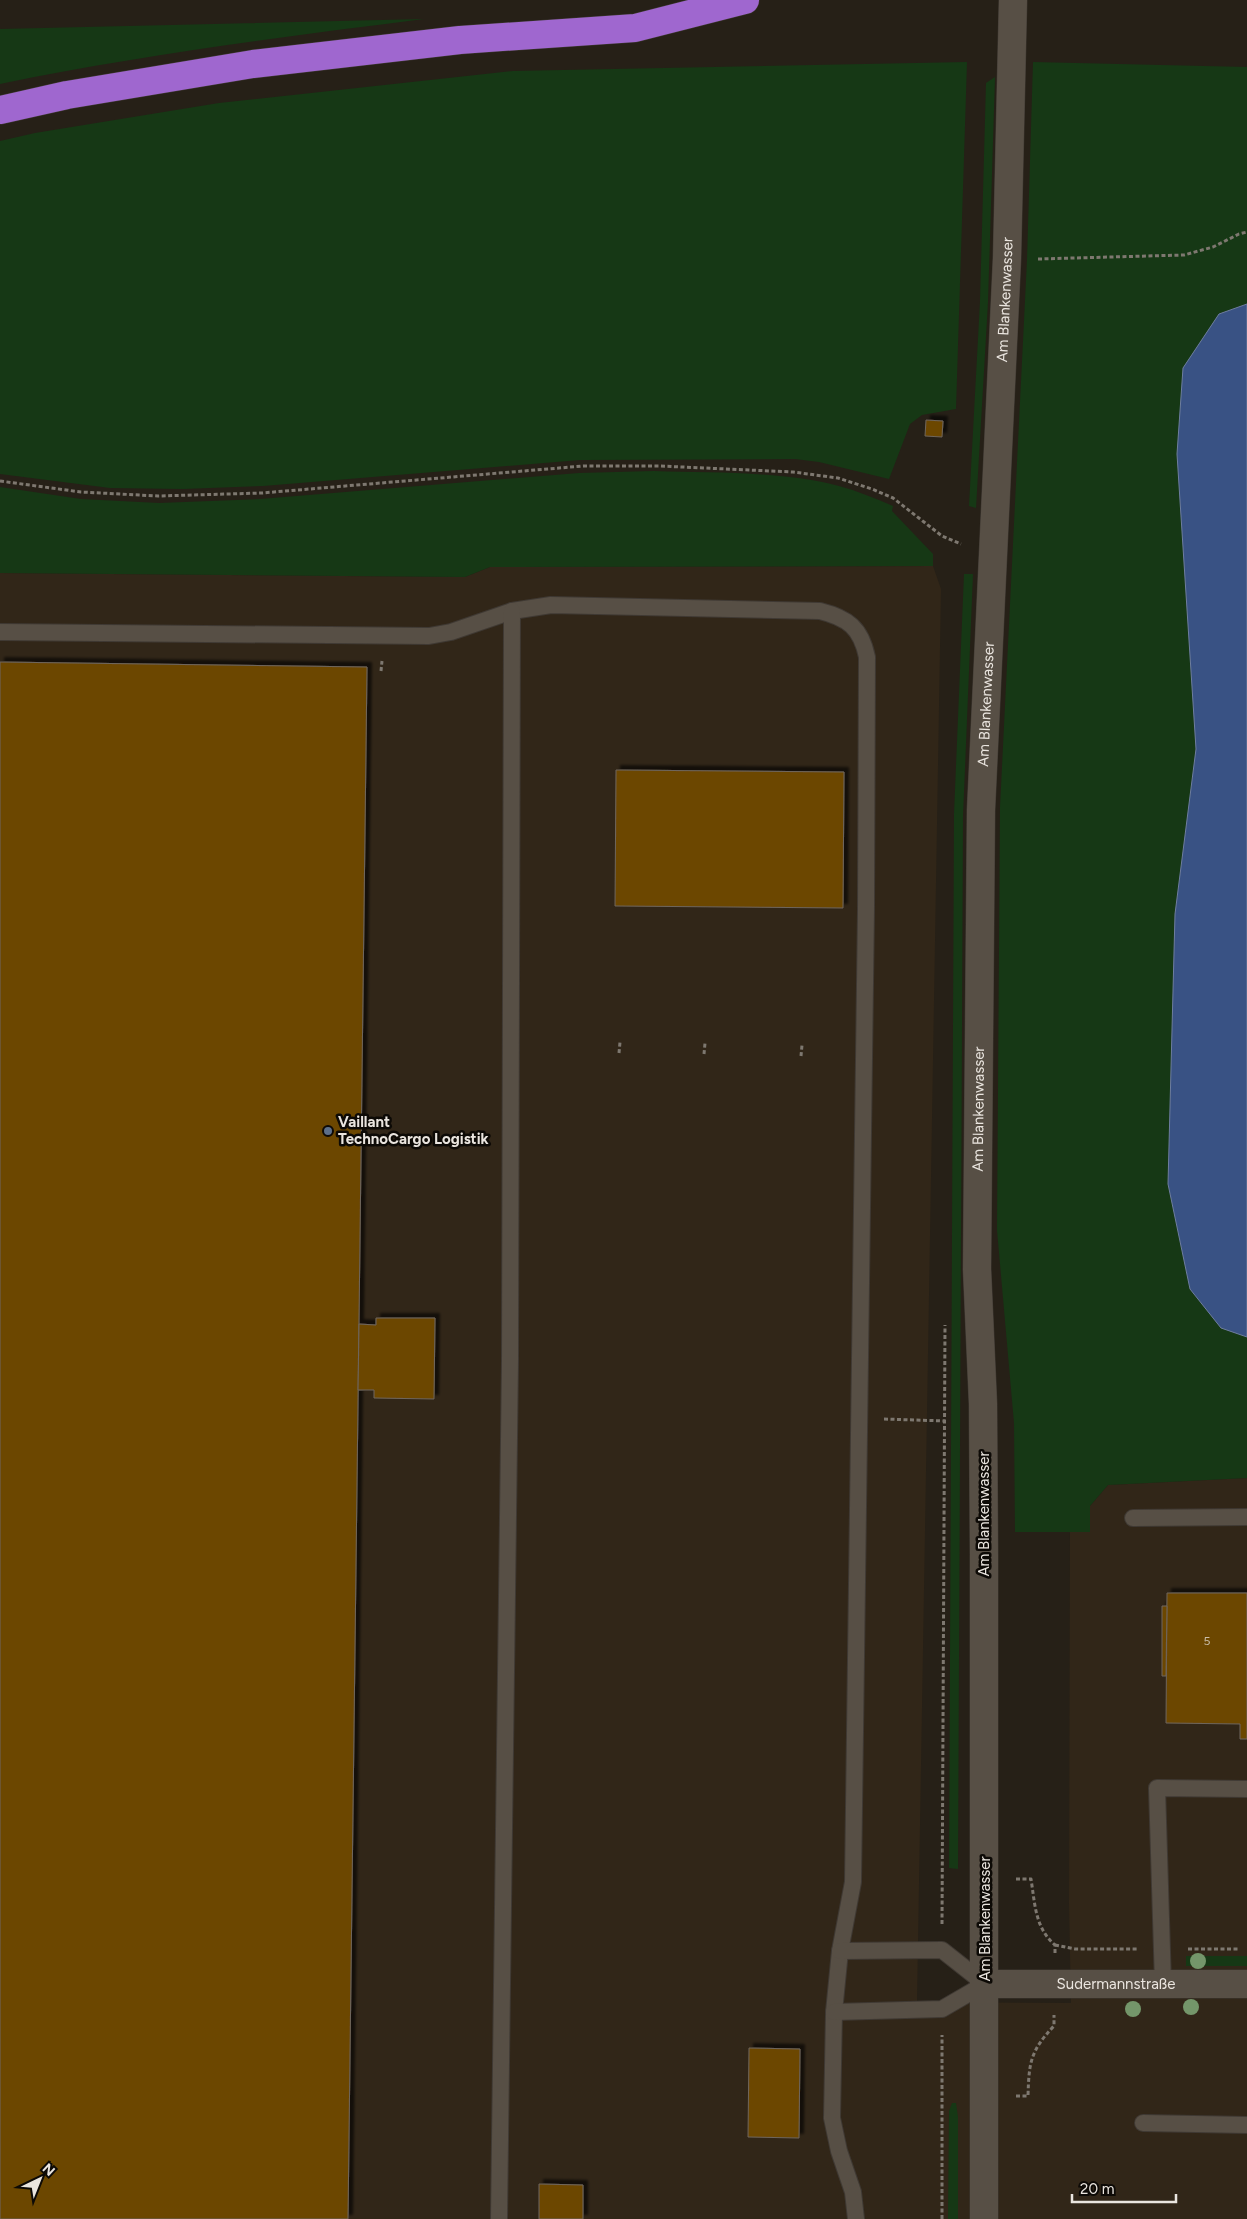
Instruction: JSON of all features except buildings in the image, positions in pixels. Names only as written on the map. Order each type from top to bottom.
[{"type":"highway","points":[[0,110],[68,95],[253,64],[460,40],[635,28],[745,0]]},
{"type":"street","name":"Am Blankenwasser","points":[[984,2219],[983,1404],[978,1259],[981,810],[1007,258],[1013,0]]},
{"type":"street","name":"Sudermannstraße","points":[[985,1984],[1247,1984]]},
{"type":"lane","points":[[0,632],[428,636],[451,632],[512,611],[551,605],[820,611],[838,615],[854,626],[864,642],[867,657],[866,899],[853,1882],[840,1951],[834,2012],[832,2118],[853,2192],[856,2219]]},
{"type":"lane","points":[[499,2219],[510,1380],[512,611]]},
{"type":"lane","points":[[1133,1518],[1247,1517]]},
{"type":"lane","points":[[1163,1984],[1157,1788],[1247,1789]]},
{"type":"lane","points":[[834,2012],[942,2009],[985,1984],[942,1950],[840,1951]]},
{"type":"lane","points":[[1144,2123],[1247,2125]]},
{"type":"path","points":[[1007,258],[1027,260],[1184,255],[1213,247],[1247,232]]},
{"type":"path","points":[[0,481],[81,492],[158,496],[262,493],[583,466],[660,466],[793,472],[838,478],[872,489],[893,498],[942,536],[960,544],[992,547]]},
{"type":"path","points":[[619,1053],[620,1042]]},
{"type":"path","points":[[704,1043],[704,1054]]},
{"type":"path","points":[[802,1045],[802,1056]]},
{"type":"path","points":[[899,1420],[945,1421]]},
{"type":"shaded area","points":[[933,566],[941,589],[917,2002],[1071,2003],[1069,1904],[1070,1532],[1090,1532],[1090,1506],[1108,1485],[1247,1478],[1247,2219],[0,2219],[0,573],[465,577],[490,567]]},
{"type":"green space","points":[[424,19],[158,55],[0,84],[0,29]]},
{"type":"green space","points":[[967,62],[956,409],[922,415],[910,424],[889,479],[819,462],[795,459],[580,460],[263,486],[183,489],[110,488],[0,474],[0,141],[35,133],[219,103],[513,71]]},
{"type":"green space","points":[[1033,62],[1247,67],[1247,304],[1219,314],[1177,454],[1196,749],[1175,914],[1168,1184],[1190,1289],[1221,1328],[1247,1337],[1247,1478],[1108,1485],[1090,1506],[1090,1532],[1015,1532],[1014,1423],[997,1230],[1000,807],[1027,260]]},
{"type":"green space","points":[[995,77],[988,302],[976,508],[969,506],[980,301],[986,83]]},
{"type":"green space","points":[[654,471],[771,475],[818,481],[853,490],[893,506],[892,511],[933,554],[933,566],[490,567],[465,577],[0,573],[0,487],[81,499],[159,503],[260,499],[579,473]]},
{"type":"green space","points":[[964,574],[973,574],[963,816],[958,1869],[949,1868],[954,814]]},
{"type":"green space","points":[[1186,1956],[1247,1956],[1247,1966],[1186,1966]]},
{"type":"green space","points":[[952,2103],[956,2103],[958,2117],[958,2219],[948,2219],[949,2111]]},
{"type":"water","points":[[1247,304],[1247,1337],[1221,1328],[1190,1289],[1168,1184],[1175,914],[1196,749],[1177,454],[1183,368],[1219,314]]},
{"type":"place","name":"Vaillant TechnoCargo Logistik","points":[[328,1131]]}]
